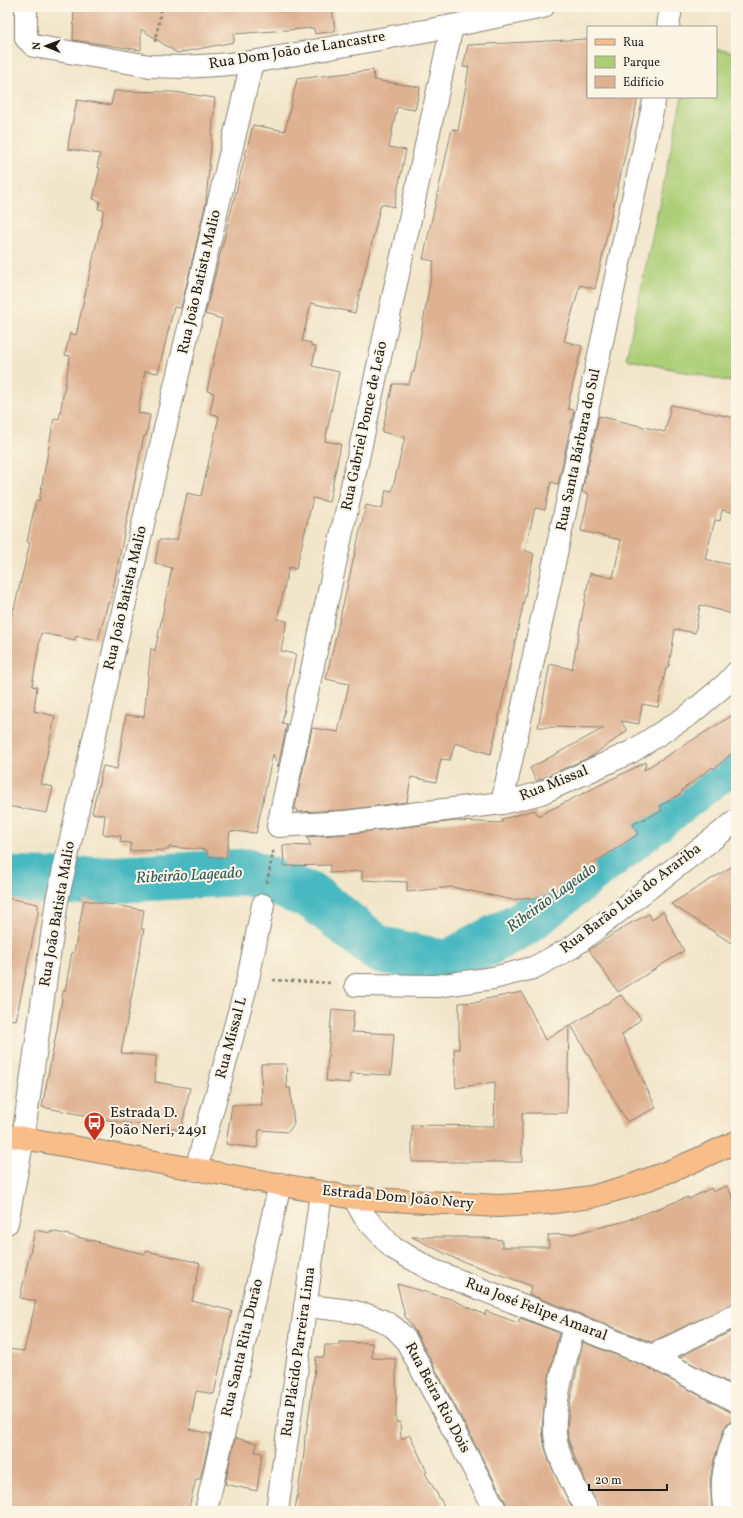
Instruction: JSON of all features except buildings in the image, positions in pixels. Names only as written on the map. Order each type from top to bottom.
[{"type":"main road","name":"Estrada Dom João Nery","points":[[15,1137],[354,1198],[498,1206],[547,1203],[592,1197],[633,1185],[678,1168],[736,1142]]},
{"type":"street","name":"Rua Dom João de Lancastre","points":[[26,7],[25,33],[27,41],[34,46],[150,66],[183,67],[252,62],[452,26],[543,7]]},
{"type":"street","points":[[668,26],[671,7]]},
{"type":"street","name":"Rua Gabriel Ponce de Leão","points":[[277,830],[452,26]]},
{"type":"street","name":"Rua João Batista Malio","points":[[7,1223],[17,1178],[15,1137],[57,900],[252,62]]},
{"type":"street","name":"Rua Santa Bárbara do Sul","points":[[502,803],[655,98]]},
{"type":"street","name":"Rua Missal","points":[[277,830],[502,803],[541,793],[631,752],[689,715],[726,684],[736,673]]},
{"type":"street","name":"Rua Barão Luís do Arariba","points":[[356,985],[437,986],[492,978],[533,968],[571,948],[736,821]]},
{"type":"street","name":"Rua Missal L","points":[[196,1170],[248,979],[263,905]]},
{"type":"street","name":"Rua Santa Rita Durão","points":[[206,1511],[280,1184]]},
{"type":"street","name":"Rua Plácido Parreira Lima","points":[[277,1511],[321,1193]]},
{"type":"street","name":"Rua José Felipe Amaral","points":[[354,1198],[364,1216],[374,1229],[393,1248],[432,1270],[652,1356],[736,1401]]},
{"type":"street","name":"Rua Beira Rio Dois","points":[[305,1306],[344,1311],[371,1317],[390,1325],[406,1340],[496,1511]]},
{"type":"street","points":[[652,1356],[736,1316]]},
{"type":"street","points":[[574,1325],[556,1410],[556,1440],[565,1468],[588,1511]]},
{"type":"street","points":[[725,1511],[722,1480],[725,1462],[736,1434]]},
{"type":"path","points":[[150,66],[162,7]]},
{"type":"path","points":[[263,905],[277,830]]},
{"type":"path","points":[[265,980],[356,985]]},
{"type":"green space","points":[[717,49],[736,53],[736,383],[626,359],[682,98],[717,98]]},
{"type":"waterway","name":"Ribeirão Lageado","points":[[7,880],[70,882],[248,872],[313,897],[378,949],[447,964],[524,923],[711,775],[736,760]]},
{"type":"place","name":"Estrada D. João Neri, 2491","points":[[95,1142]]}]
